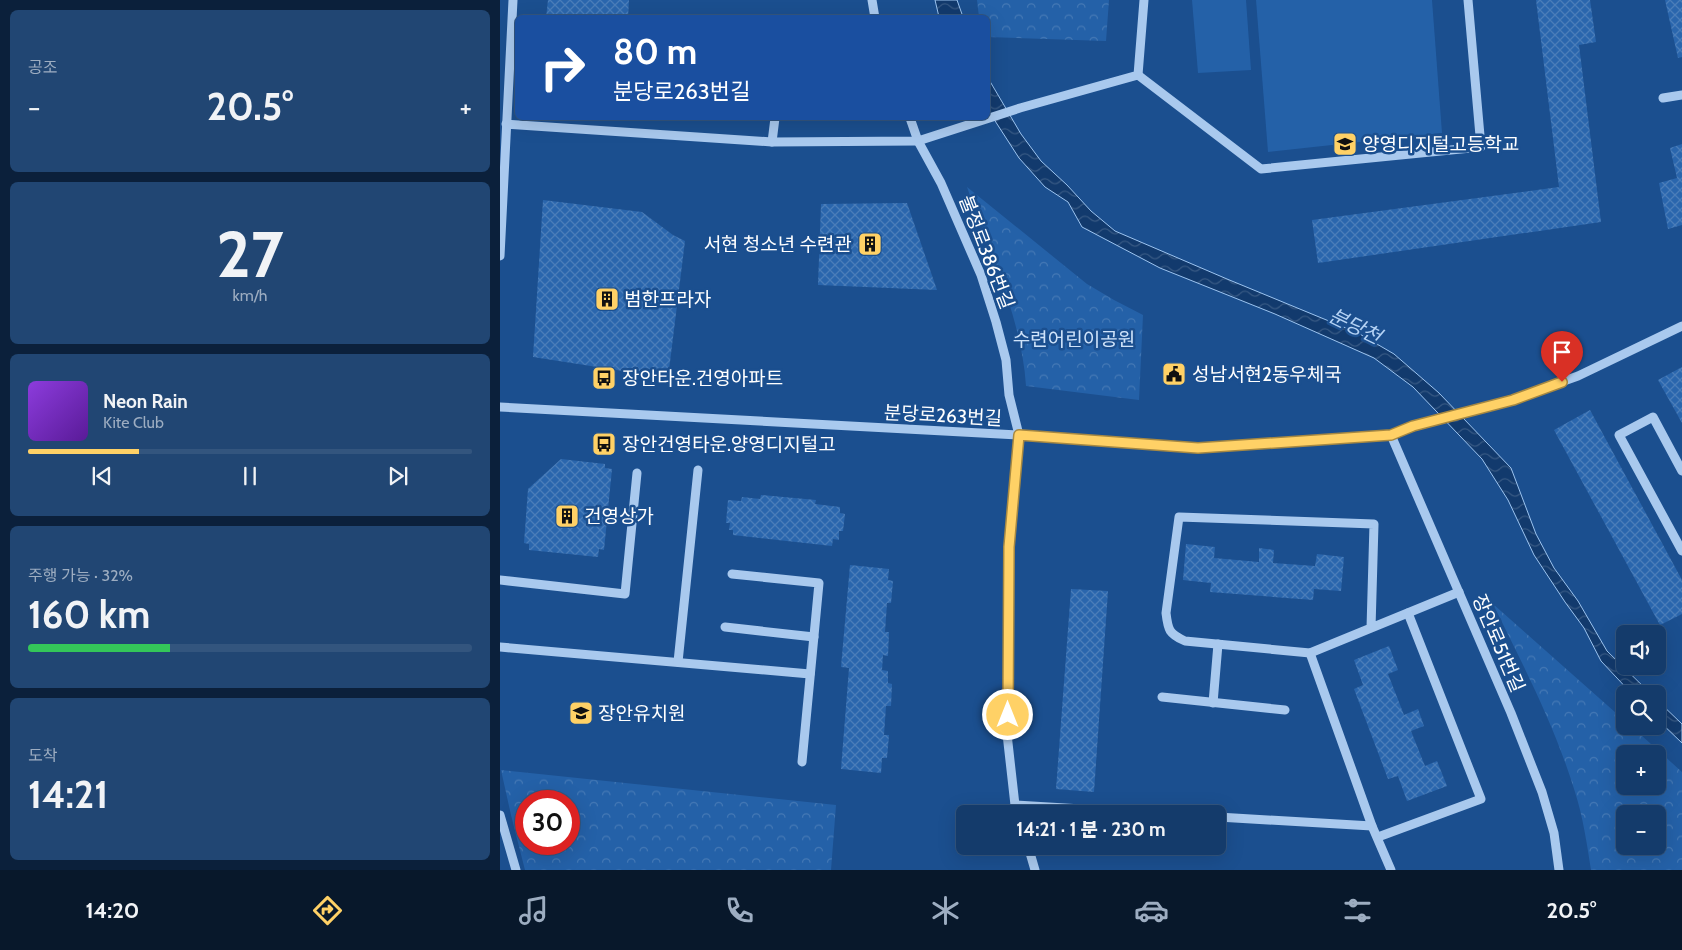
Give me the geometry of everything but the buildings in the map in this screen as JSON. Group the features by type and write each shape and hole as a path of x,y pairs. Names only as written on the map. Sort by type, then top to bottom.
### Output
{"street":[{"path":"500,256 513,0"},
{"path":"872,0 874,15"},
{"path":"1138,76 1144,0"},
{"path":"1138,76 1261,169 1480,147 1468,0"},
{"path":"990,117 1138,76"},
{"path":"1662,98 1682,95"},
{"path":"772,142 775,120"},
{"name":"불정로386번길","path":"911,120 918,141 941,183 984,285 1006,360 1009,395 1019,435 1009,547 1007,734 1016,805"},
{"path":"506,124 772,142 918,141 981,120"},
{"name":"분당로263번길","path":"500,407 1019,435 1198,448 1391,435 1413,426 1513,400 1578,376 1682,326"},
{"path":"1682,471 1653,417 1619,435 1682,551"},
{"name":"장안로51번길","path":"1391,435 1511,713 1542,792 1554,833 1559,870"},
{"path":"678,662 698,470"},
{"path":"500,580 625,594 637,472"},
{"path":"1371,628 1374,524 1179,516 1166,613 1167,626 1174,636 1185,641 1310,653 1459,592"},
{"path":"732,574 819,583 802,762"},
{"path":"1378,837 1481,799 1408,613"},
{"path":"725,627 814,637"},
{"path":"1213,703 1218,644"},
{"path":"500,647 810,674"},
{"path":"1310,653 1372,826 1391,870"},
{"path":"1162,698 1285,710"},
{"path":"500,815 516,870"},
{"path":"1226,817 1372,826"},
{"path":"1031,855 1035,870"}],"green space":[{"path":"977,0 1109,0 1106,41 990,37 990,15 979,15"},
{"path":"1192,0 1246,0 1251,70 1198,73"},
{"path":"1256,0 1432,0 1442,133 1268,152"},
{"name":"수련어린이공원","path":"967,187 1087,284 1143,315 1139,400 1026,386 1023,361 1011,310"},
{"path":"1493,604 1616,713 1616,735 1641,735 1652,745 1616,745 1616,795 1666,795 1666,758 1682,772 1682,870 1591,870 1575,792 1558,743 1538,696"},
{"path":"501,770 836,805 831,870 525,870 521,855 580,855 580,790 515,790 515,831"}],"water":[{"path":"935,0 957,0 962,15 939,15"},
{"path":"990,81 1021,134 1041,161 1091,211 1115,231 1358,333 1394,354 1439,393 1511,468 1536,534 1554,568 1578,601 1607,651 1616,660 1616,675 1632,675 1642,685 1624,685 1601,661 1584,628 1534,555 1508,500 1482,459 1413,387 1374,358 1275,314 1160,268 1082,227 1068,202 1045,187 1019,158 990,113"},
{"path":"1666,709 1682,724 1682,743 1666,728"}],"place":[{"name":"양영디지털고등학교","path":"1345,144"},
{"name":"서현 청소년 수련관","path":"870,244"},
{"name":"범한프라자","path":"607,299"},
{"name":"성남서현2동우체국","path":"1174,374"},
{"name":"장안타운.건영아파트","path":"604,378"},
{"name":"장안건영타운.양영디지털고","path":"604,444"},
{"name":"건영상가","path":"567,516"},
{"name":"장안유치원","path":"581,713"}],"route":[{"path":"1008,715 1009,547 1019,435 1198,448 1391,435 1413,426 1513,400 1562,382"}],"water label":[{"name":"분당천","path":"1355,326"}]}
